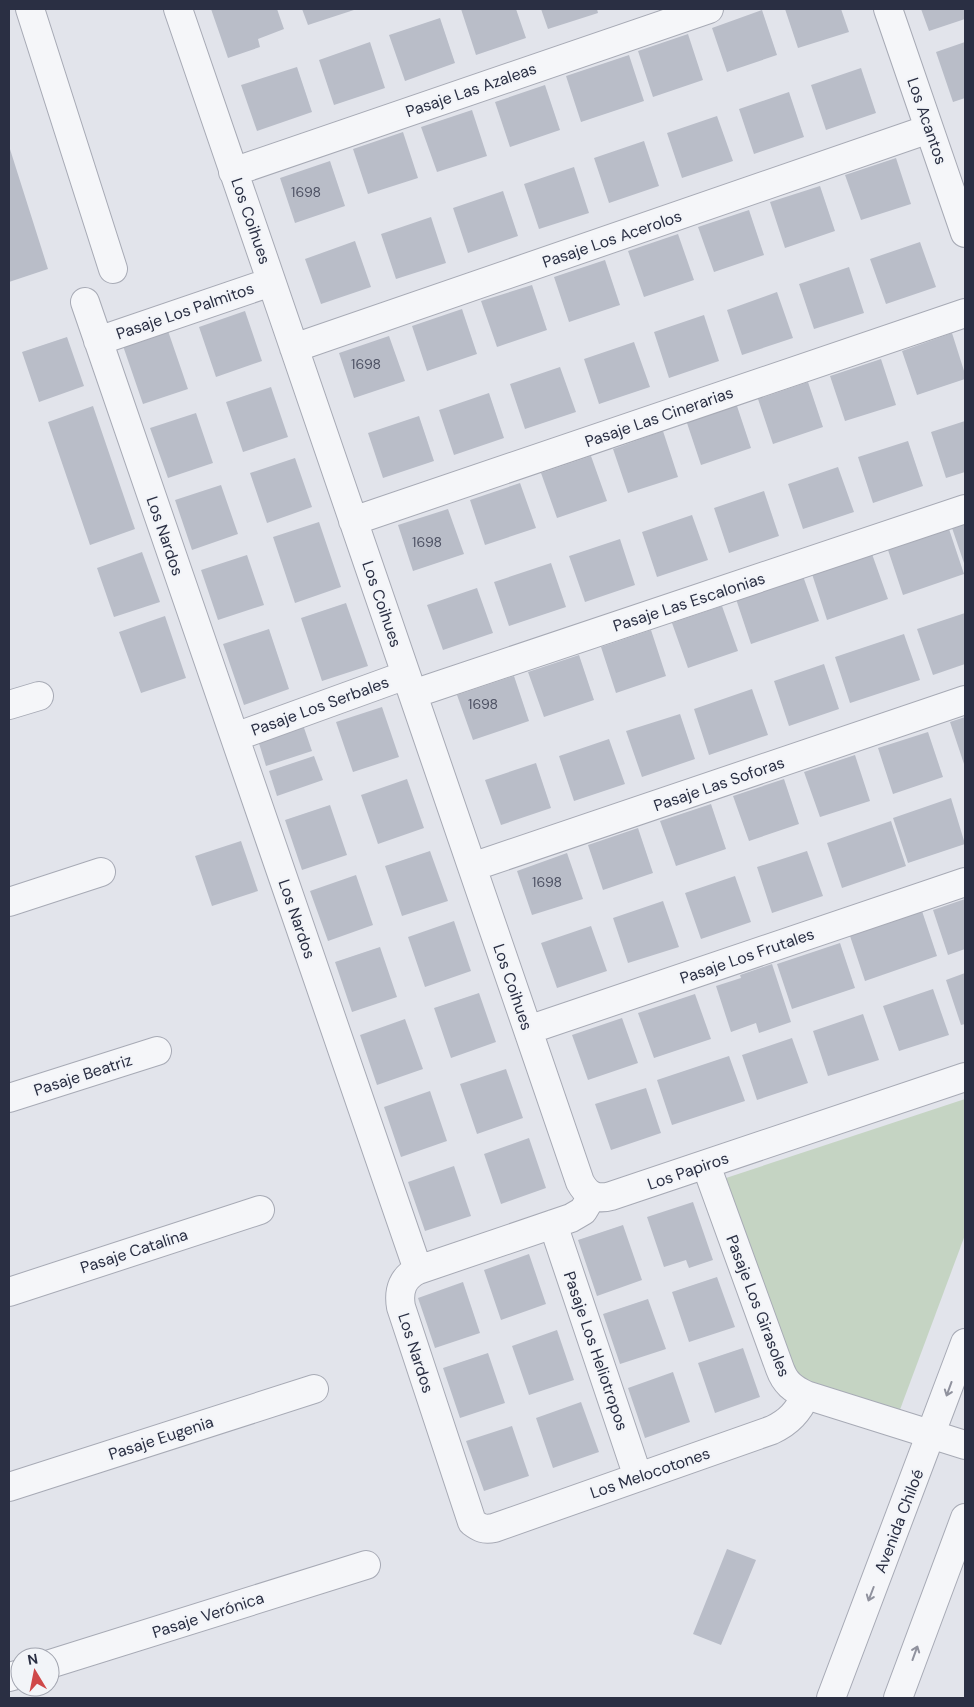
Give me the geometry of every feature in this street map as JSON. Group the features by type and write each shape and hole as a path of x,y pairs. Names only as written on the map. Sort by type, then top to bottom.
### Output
{"street":[{"path":"9,12 20,9"},
{"path":"30,9 113,269"},
{"name":"Los Coihues","path":"178,9 580,1182 584,1190 592,1196"},
{"name":"Pasaje Las Azaleas","path":"234,172 709,9"},
{"name":"Los Acantos","path":"888,9 965,233"},
{"name":"Pasaje Los Acerolos","path":"294,348 929,129"},
{"name":"Pasaje Los Palmitos","path":"98,341 271,282"},
{"name":"Los Nardos","path":"85,302 418,1270 406,1278 402,1285 399,1296 401,1307 469,1514 472,1522 479,1527"},
{"name":"Pasaje Las Cinerarias","path":"353,520 965,313"},
{"name":"Pasaje Las Escalonias","path":"409,684 965,509"},
{"name":"Pasaje Los Serbales","path":"235,737 409,684"},
{"path":"9,705 39,696"},
{"name":"Pasaje Las Soforas","path":"472,867 965,700"},
{"path":"9,902 101,872"},
{"name":"Pasaje Los Frutales","path":"528,1030 965,882"},
{"name":"Pasaje Beatriz","path":"9,1098 157,1051"},
{"name":"Los Papiros","path":"592,1196 602,1198 611,1196 965,1077"},
{"name":"Pasaje Los Girasoles","path":"706,1165 784,1378 789,1385 806,1395 965,1445"},
{"path":"418,1270 571,1218 582,1210 592,1196"},
{"name":"Pasaje Catalina","path":"9,1292 260,1210"},
{"name":"Pasaje Los Heliotropos","path":"553,1224 638,1477"},
{"name":"Avenida Chiloé","path":"831,1698 965,1343"},
{"name":"Pasaje Eugenia","path":"9,1487 314,1389"},
{"name":"Los Melocotones","path":"479,1527 486,1529 494,1528 772,1430 784,1424 794,1415 806,1395"},
{"path":"898,1698 965,1518"},
{"name":"Pasaje Verónica","path":"60,1661 366,1565"}],"green space":[{"path":"965,1099 965,1235 898,1415 797,1376 726,1178"}],"building":[{"path":"211,9 277,9 284,29 258,39 260,47 228,58"},
{"path":"302,9 357,9 308,25"},
{"path":"461,9 516,9 526,38 476,55"},
{"path":"541,9 597,9 598,13 548,29"},
{"path":"785,9 841,9 849,32 798,48"},
{"path":"921,9 965,9 965,19 929,31"},
{"path":"762,10 777,55 727,72 712,28"},
{"path":"440,18 455,63 405,81 389,35"},
{"path":"688,34 703,80 653,97 638,51"},
{"path":"370,42 385,88 334,105 319,60"},
{"path":"965,42 965,98 953,102 936,52"},
{"path":"629,55 644,101 581,122 566,76"},
{"path":"297,67 312,112 257,131 241,85"},
{"path":"861,68 876,113 826,130 811,85"},
{"path":"545,85 560,130 510,147 495,102"},
{"path":"789,92 804,137 754,154 739,109"},
{"path":"472,110 487,156 437,172 421,127"},
{"path":"717,116 733,161 682,178 667,133"},
{"path":"403,132 418,178 368,194 353,149"},
{"path":"644,141 659,186 609,203 594,158"},
{"path":"9,146 48,269 9,282"},
{"path":"896,158 911,204 861,220 845,175"},
{"path":"330,161 345,206 295,223 280,178"},
{"path":"574,167 589,213 539,229 524,184"},
{"path":"820,186 835,231 785,248 770,202"},
{"path":"503,191 518,236 468,253 453,208"},
{"path":"749,210 764,255 714,272 698,227"},
{"path":"431,217 446,263 396,279 381,234"},
{"path":"678,234 694,280 644,297 628,251"},
{"path":"355,241 371,287 321,304 305,259"},
{"path":"920,242 936,287 886,304 870,259"},
{"path":"605,260 620,305 569,322 554,277"},
{"path":"849,267 864,313 814,329 799,284"},
{"path":"532,285 547,330 497,347 481,301"},
{"path":"777,292 793,338 742,355 727,310"},
{"path":"462,309 477,354 427,371 412,326"},
{"path":"245,311 262,361 216,377 199,327"},
{"path":"704,315 719,361 669,378 654,332"},
{"path":"167,328 188,389 143,404 122,343"},
{"path":"952,333 965,379 917,395 902,351"},
{"path":"389,336 405,381 354,398 339,353"},
{"path":"67,337 84,386 39,402 22,352"},
{"path":"634,342 650,387 599,404 584,359"},
{"path":"881,359 896,405 845,421 830,376"},
{"path":"560,367 576,412 525,429 510,384"},
{"path":"808,382 823,427 773,444 758,399"},
{"path":"271,387 288,437 243,452 226,402"},
{"path":"489,393 504,438 454,455 439,410"},
{"path":"736,403 751,448 701,465 686,420"},
{"path":"93,406 135,529 90,545 48,422"},
{"path":"196,413 213,463 168,478 150,428"},
{"path":"419,416 434,461 383,478 368,433"},
{"path":"965,421 965,472 946,478 931,432"},
{"path":"663,431 678,477 628,493 613,449"},
{"path":"908,441 923,486 873,503 858,457"},
{"path":"591,456 607,501 557,518 541,473"},
{"path":"295,458 312,507 267,523 250,473"},
{"path":"838,467 854,512 803,529 788,484"},
{"path":"520,483 536,528 485,545 470,500"},
{"path":"221,485 238,534 192,550 175,500"},
{"path":"764,491 779,536 729,553 714,508"},
{"path":"448,509 464,554 413,571 398,525"},
{"path":"692,515 708,560 657,577 642,532"},
{"path":"319,522 341,587 295,603 273,537"},
{"path":"965,524 965,566 952,528"},
{"path":"949,529 964,574 903,595 888,550"},
{"path":"620,539 635,585 585,602 569,556"},
{"path":"142,552 160,602 114,617 97,568"},
{"path":"872,554 888,599 827,620 812,574"},
{"path":"247,555 264,605 218,620 201,570"},
{"path":"551,563 566,607 509,626 494,582"},
{"path":"803,576 819,621 751,644 736,599"},
{"path":"477,588 493,633 443,650 427,605"},
{"path":"346,603 368,666 322,681 301,618"},
{"path":"722,606 738,651 688,668 672,623"},
{"path":"965,613 965,664 933,675 917,629"},
{"path":"165,616 186,678 141,693 119,632"},
{"path":"269,629 289,689 244,705 223,644"},
{"path":"651,630 666,676 616,693 601,647"},
{"path":"904,634 920,680 850,703 835,657"},
{"path":"579,655 594,700 544,717 528,672"},
{"path":"824,664 839,709 789,726 774,681"},
{"path":"514,676 529,721 473,740 457,695"},
{"path":"752,689 768,735 709,755 694,709"},
{"path":"382,707 399,757 353,772 336,722"},
{"path":"680,714 695,759 642,777 626,731"},
{"path":"965,717 965,767 950,722"},
{"path":"302,722 312,751 266,766 257,737"},
{"path":"928,732 943,777 893,794 878,748"},
{"path":"609,739 625,784 574,801 559,756"},
{"path":"855,755 870,801 820,817 804,772"},
{"path":"314,756 323,780 277,796 269,771"},
{"path":"536,763 551,808 501,825 485,780"},
{"path":"407,779 424,828 378,844 361,795"},
{"path":"784,779 799,824 749,841 733,796"},
{"path":"951,798 965,844 908,863 893,818"},
{"path":"711,804 726,849 676,866 660,821"},
{"path":"330,805 347,855 302,870 285,820"},
{"path":"891,821 906,866 842,888 827,843"},
{"path":"638,828 653,873 603,890 588,845"},
{"path":"241,841 258,891 212,906 195,856"},
{"path":"430,851 448,901 402,916 385,866"},
{"path":"807,851 823,896 772,913 757,867"},
{"path":"567,853 583,899 532,915 517,871"},
{"path":"356,875 373,925 328,941 310,891"},
{"path":"735,876 751,922 701,939 685,893"},
{"path":"965,899 965,949 948,955 933,910"},
{"path":"663,901 679,947 628,963 613,918"},
{"path":"922,911 937,956 865,981 850,936"},
{"path":"454,921 471,971 425,987 408,937"},
{"path":"591,926 607,971 557,988 541,943"},
{"path":"840,943 855,988 792,1009 777,964"},
{"path":"380,947 397,997 352,1012 335,962"},
{"path":"772,964 791,1022 759,1033 756,1023 731,1032 716,986 741,978 740,975"},
{"path":"965,973 965,1024 961,1025 946,980"},
{"path":"933,989 949,1035 899,1051 883,1006"},
{"path":"479,993 496,1042 451,1058 434,1008"},
{"path":"695,994 711,1039 654,1058 638,1013"},
{"path":"863,1014 879,1060 828,1076 813,1031"},
{"path":"622,1018 638,1063 588,1080 572,1035"},
{"path":"405,1019 423,1069 377,1085 360,1035"},
{"path":"792,1038 808,1083 757,1100 742,1055"},
{"path":"729,1056 745,1101 672,1125 657,1080"},
{"path":"506,1069 523,1118 477,1134 460,1084"},
{"path":"646,1088 661,1133 611,1150 595,1104"},
{"path":"430,1091 447,1141 401,1157 384,1107"},
{"path":"529,1138 546,1188 501,1204 484,1154"},
{"path":"454,1166 471,1216 425,1231 408,1182"},
{"path":"693,1202 713,1260 689,1268 686,1260 664,1267 647,1217"},
{"path":"623,1225 642,1280 597,1296 578,1240"},
{"path":"529,1254 546,1304 501,1320 484,1270"},
{"path":"717,1277 735,1327 689,1342 672,1292"},
{"path":"463,1282 480,1333 435,1348 418,1298"},
{"path":"648,1299 666,1349 620,1364 603,1314"},
{"path":"557,1330 574,1380 529,1395 512,1346"},
{"path":"743,1348 760,1397 715,1413 698,1363"},
{"path":"488,1353 505,1403 460,1418 443,1368"},
{"path":"673,1372 690,1422 645,1438 628,1388"},
{"path":"581,1402 599,1452 553,1468 536,1418"},
{"path":"512,1426 529,1476 484,1491 466,1441"},
{"path":"727,1549 756,1560 721,1645 693,1634"}]}
